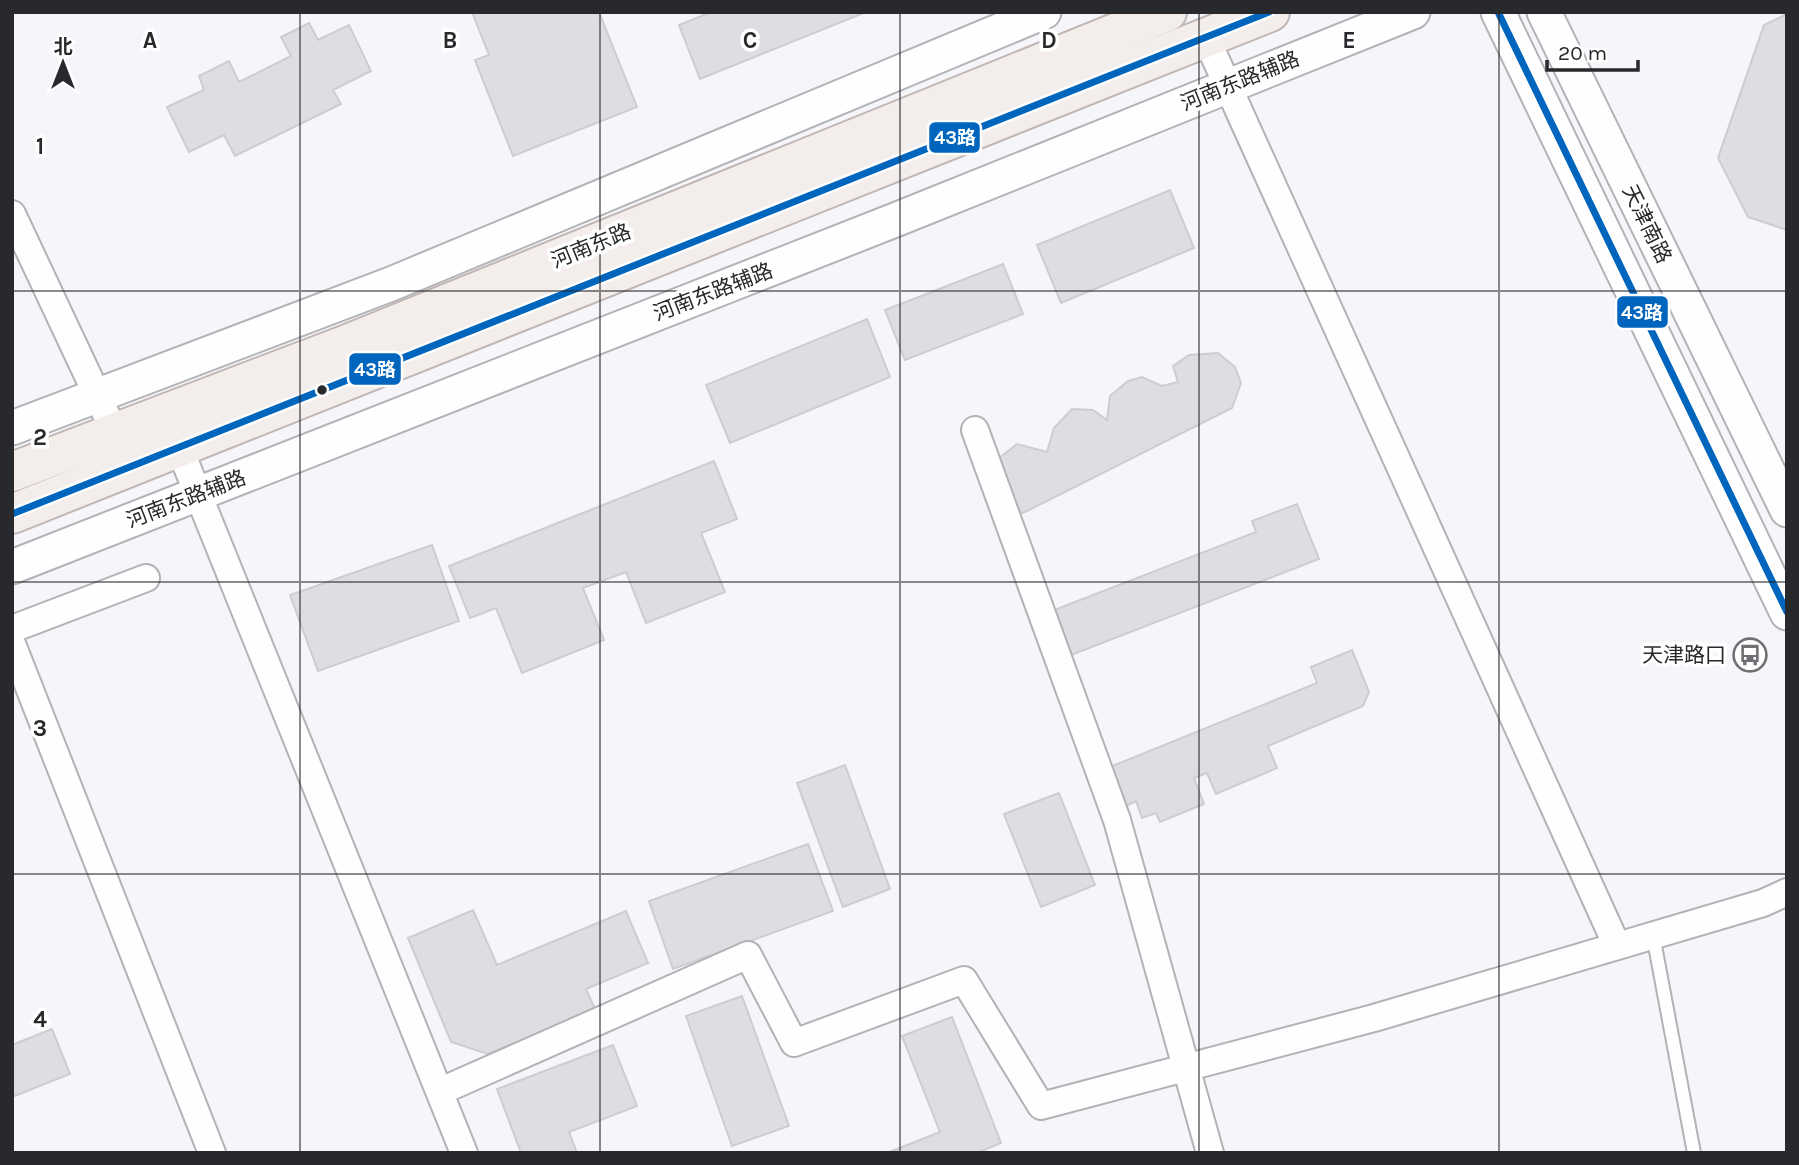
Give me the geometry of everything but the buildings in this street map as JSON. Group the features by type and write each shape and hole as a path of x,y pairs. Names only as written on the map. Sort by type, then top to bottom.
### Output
{"main road":[{"name":"河南东路","path":"12,472 345,345 1167,12"},
{"name":"河南东路","path":"12,513 1270,12"}],"street":[{"path":"12,428 391,284 1044,12"},
{"name":"河南东路辅路","path":"12,567 1413,12"},
{"path":"1498,12 1787,613"},
{"name":"天津南路","path":"1544,12 1787,510"},
{"path":"1206,38 1617,946"},
{"path":"12,214 114,431 179,447 464,1153"},
{"path":"975,430 1117,820 1210,1153"},
{"path":"12,629 146,578"},
{"path":"12,644 212,1153"},
{"path":"441,1091 748,955 794,1044 964,980 1041,1105 1374,1018 1763,903 1787,892"}],"lane":[{"path":"1653,935 1694,1153"}],"transit line":[{"name":"43路","path":"12,514 1269,12"},
{"name":"43路","path":"1498,12 1787,612"}],"place":[{"name":"天津路口","path":"1750,655"}]}
